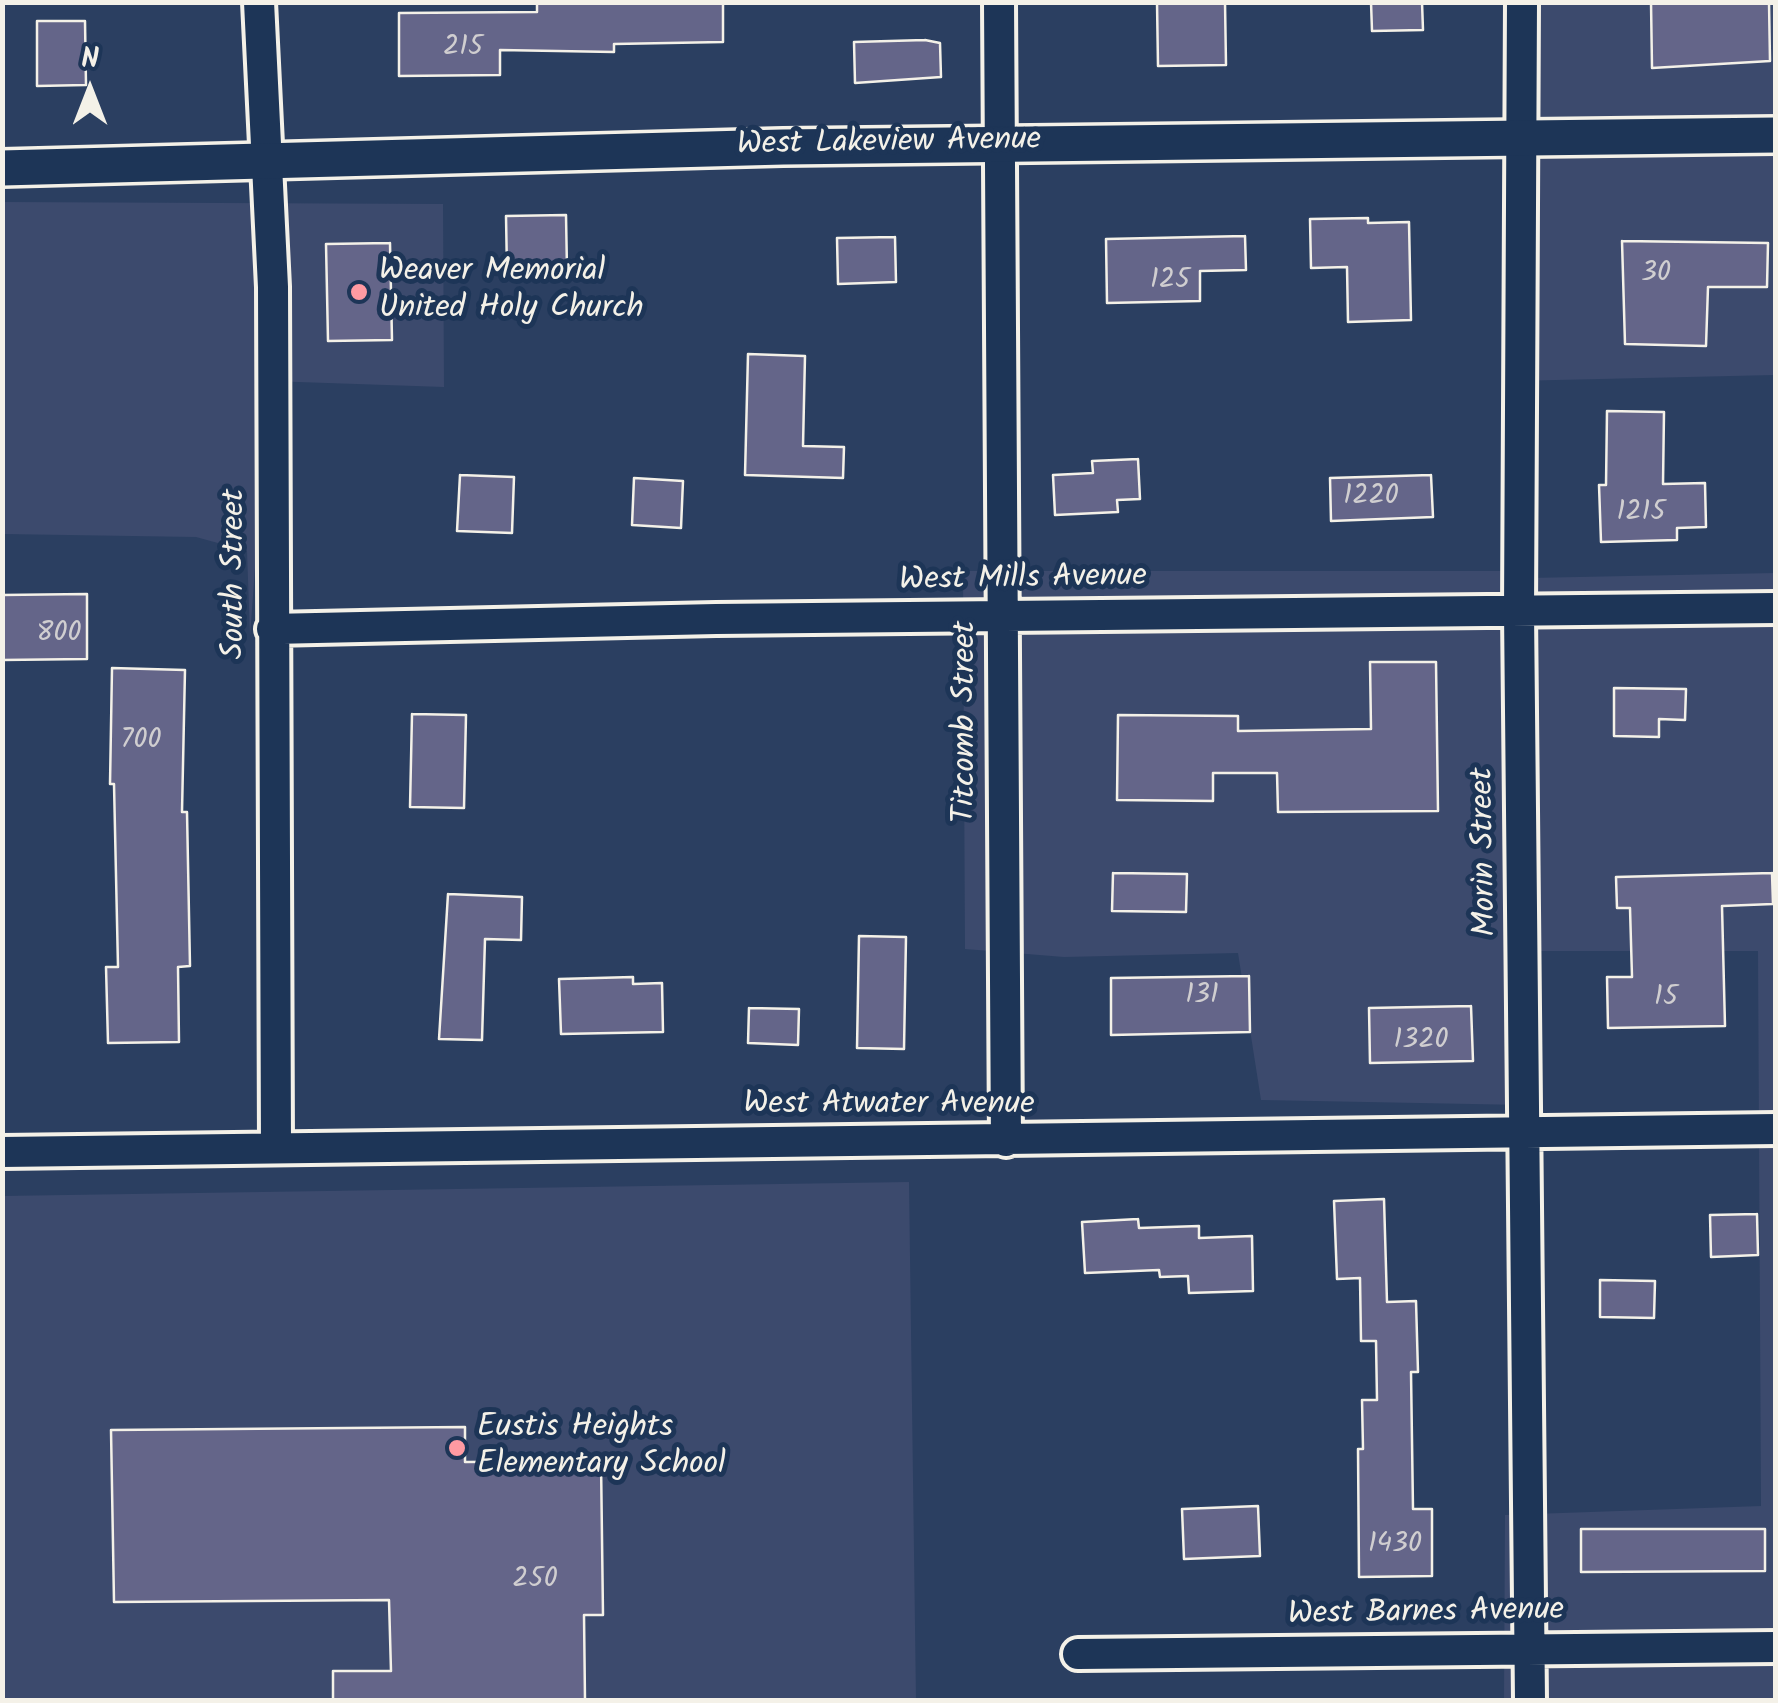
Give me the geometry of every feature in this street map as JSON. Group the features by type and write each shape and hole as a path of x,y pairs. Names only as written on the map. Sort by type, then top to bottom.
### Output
{"street":[{"name":"South Street","path":"259,2 270,158 276,1147"},
{"name":"Titcomb Street","path":"999,2 1006,1141"},
{"name":"Morin Street","path":"1522,2 1520,612 1530,1700"},
{"name":"West Lakeview Avenue","path":"2,168 270,158 1000,144 1776,135"},
{"name":"West Mills Avenue","path":"272,629 1776,608"},
{"name":"West Atwater Avenue","path":"2,1152 1776,1129"},
{"name":"West Barnes Avenue","path":"1078,1654 1776,1647"}],"shaded area":[{"path":"1506,3 1775,3 1775,115 1508,117"},
{"path":"1775,155 1775,375 1513,381 1509,157"},
{"path":"3,202 443,204 444,387 269,381 250,636 247,551 196,537 3,534"},
{"path":"963,571 1528,571 1529,578 1775,573 1775,1700 1504,1700 1505,1515 1761,1506 1758,951 1531,951 1524,1105 1261,1100 1238,953 1064,957 965,949"},
{"name":"Eustis Heights Elementary School","path":"909,1182 916,1700 3,1700 2,1196"}],"building":[{"path":"537,2 723,2 723,42 614,44 614,52 500,50 500,75 399,76 399,13 537,12"},
{"path":"1157,2 1225,2 1226,65 1158,66"},
{"path":"1371,2 1422,2 1423,30 1372,31"},
{"path":"1651,2 1769,2 1770,61 1652,68"},
{"path":"37,21 85,21 86,85 37,86"},
{"path":"854,42 940,43 941,77 855,83"},
{"path":"566,215 567,270 507,272 506,216"},
{"path":"1368,218 1368,223 1409,222 1411,320 1348,322 1347,267 1311,268 1310,219"},
{"path":"1245,236 1246,270 1200,271 1200,301 1107,303 1106,239"},
{"path":"895,237 896,282 838,284 837,238"},
{"path":"1622,241 1768,243 1767,287 1708,287 1706,346 1625,344"},
{"name":"Weaver Memorial United Holy Church","path":"390,243 392,340 328,341 326,244"},
{"path":"748,354 805,356 803,446 844,447 843,478 745,475"},
{"path":"1607,411 1664,412 1663,484 1705,483 1706,527 1677,528 1677,540 1601,542 1599,485 1606,485"},
{"path":"1138,459 1140,499 1117,500 1118,512 1055,515 1053,475 1093,473 1092,461"},
{"path":"460,475 514,477 512,533 457,531"},
{"path":"1431,475 1433,517 1331,521 1330,478"},
{"path":"634,478 683,481 681,528 632,525"},
{"path":"87,594 87,659 2,660 2,595"},
{"path":"1370,662 1436,662 1438,811 1278,812 1277,773 1213,773 1213,801 1117,800 1118,715 1238,716 1238,731 1371,729"},
{"path":"112,668 185,670 182,812 187,812 190,966 178,967 179,1042 108,1043 106,967 118,967 114,784 110,784"},
{"path":"1614,688 1686,689 1685,720 1659,719 1659,737 1614,736"},
{"path":"412,714 466,715 464,808 410,807"},
{"path":"1113,873 1187,874 1186,912 1112,911"},
{"path":"1772,873 1773,904 1722,906 1725,1026 1608,1028 1607,977 1632,977 1630,908 1617,908 1616,877"},
{"path":"448,894 522,897 521,940 485,939 482,1040 439,1039"},
{"path":"859,936 906,937 904,1049 857,1048"},
{"path":"1249,976 1250,1032 1111,1035 1111,978"},
{"path":"633,977 633,984 662,983 663,1032 561,1034 559,979"},
{"path":"1471,1006 1473,1061 1370,1063 1369,1008"},
{"path":"749,1008 799,1009 798,1045 748,1043"},
{"path":"1384,1199 1387,1302 1416,1301 1418,1372 1411,1372 1413,1509 1432,1509 1432,1576 1359,1577 1358,1449 1363,1449 1362,1400 1377,1400 1376,1341 1361,1341 1360,1278 1337,1279 1334,1201"},
{"path":"1757,1214 1758,1255 1711,1257 1710,1215"},
{"path":"1138,1219 1139,1228 1199,1226 1199,1238 1252,1236 1253,1291 1189,1293 1188,1276 1160,1277 1159,1270 1085,1273 1082,1222"},
{"path":"1600,1280 1655,1281 1654,1318 1600,1317"},
{"path":"465,1427 465,1462 601,1461 603,1615 584,1615 585,1700 333,1700 333,1671 391,1671 389,1600 114,1602 111,1430"},
{"path":"1258,1506 1260,1556 1184,1559 1182,1509"},
{"path":"1581,1529 1765,1529 1765,1571 1581,1572"}],"place":[{"name":"Weaver Memorial United Holy Church","path":"359,292"},
{"name":"Eustis Heights Elementary School","path":"457,1448"}]}
